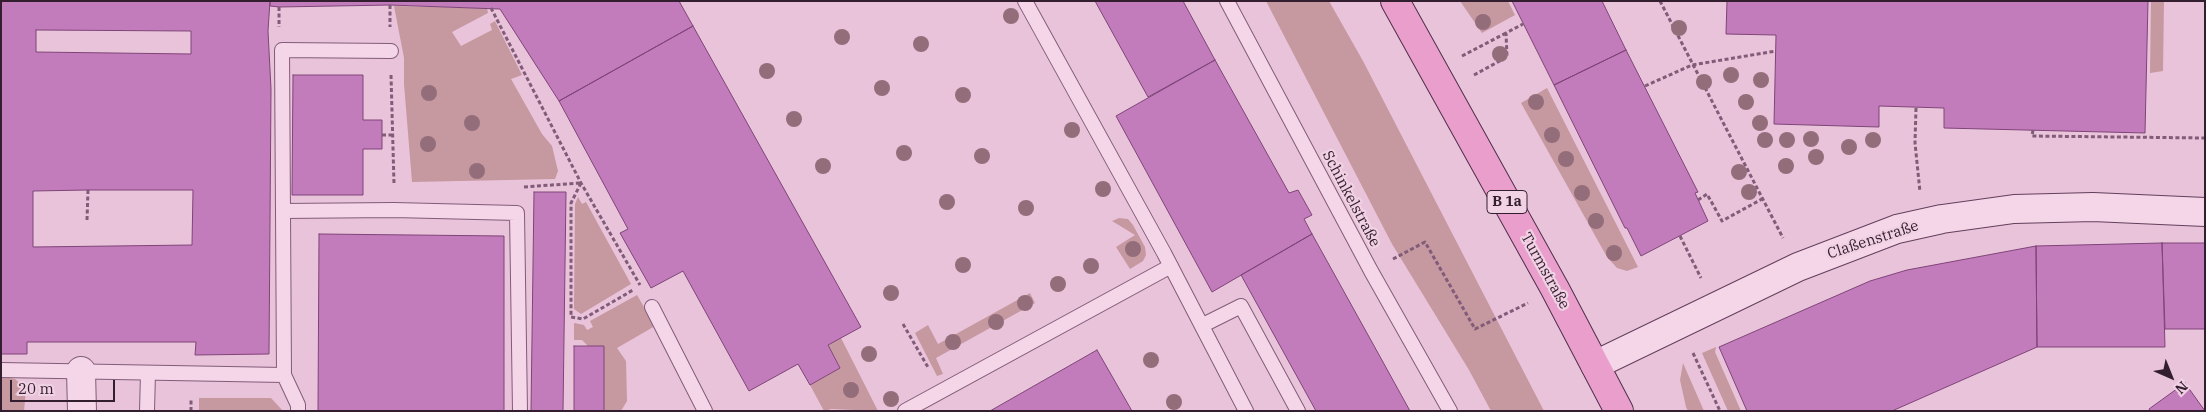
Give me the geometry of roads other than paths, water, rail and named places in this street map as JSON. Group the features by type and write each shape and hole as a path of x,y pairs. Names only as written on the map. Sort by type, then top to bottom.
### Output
{"main road":[{"name":"Turmstraße","path":"1394,1 1596,365 1619,411"}],"street":[{"name":"Claßenstraße","path":"1596,365 1798,267 1897,229 1942,219 2014,209 2093,207 2205,212"},
{"path":"81,372 82,411"}],"lane":[{"path":"1025,1 1171,266 1246,411"},
{"name":"Schinkelstraße","path":"1227,1 1371,272 1450,411"},
{"path":"298,411 298,406 284,375 282,50 391,51"},
{"path":"283,211 394,210 517,213 520,411"},
{"path":"906,411 1171,266"},
{"path":"1202,325 1241,306 1298,411"},
{"path":"652,308 705,411"},
{"path":"1,370 284,375"},
{"path":"148,373 148,411"}]}
